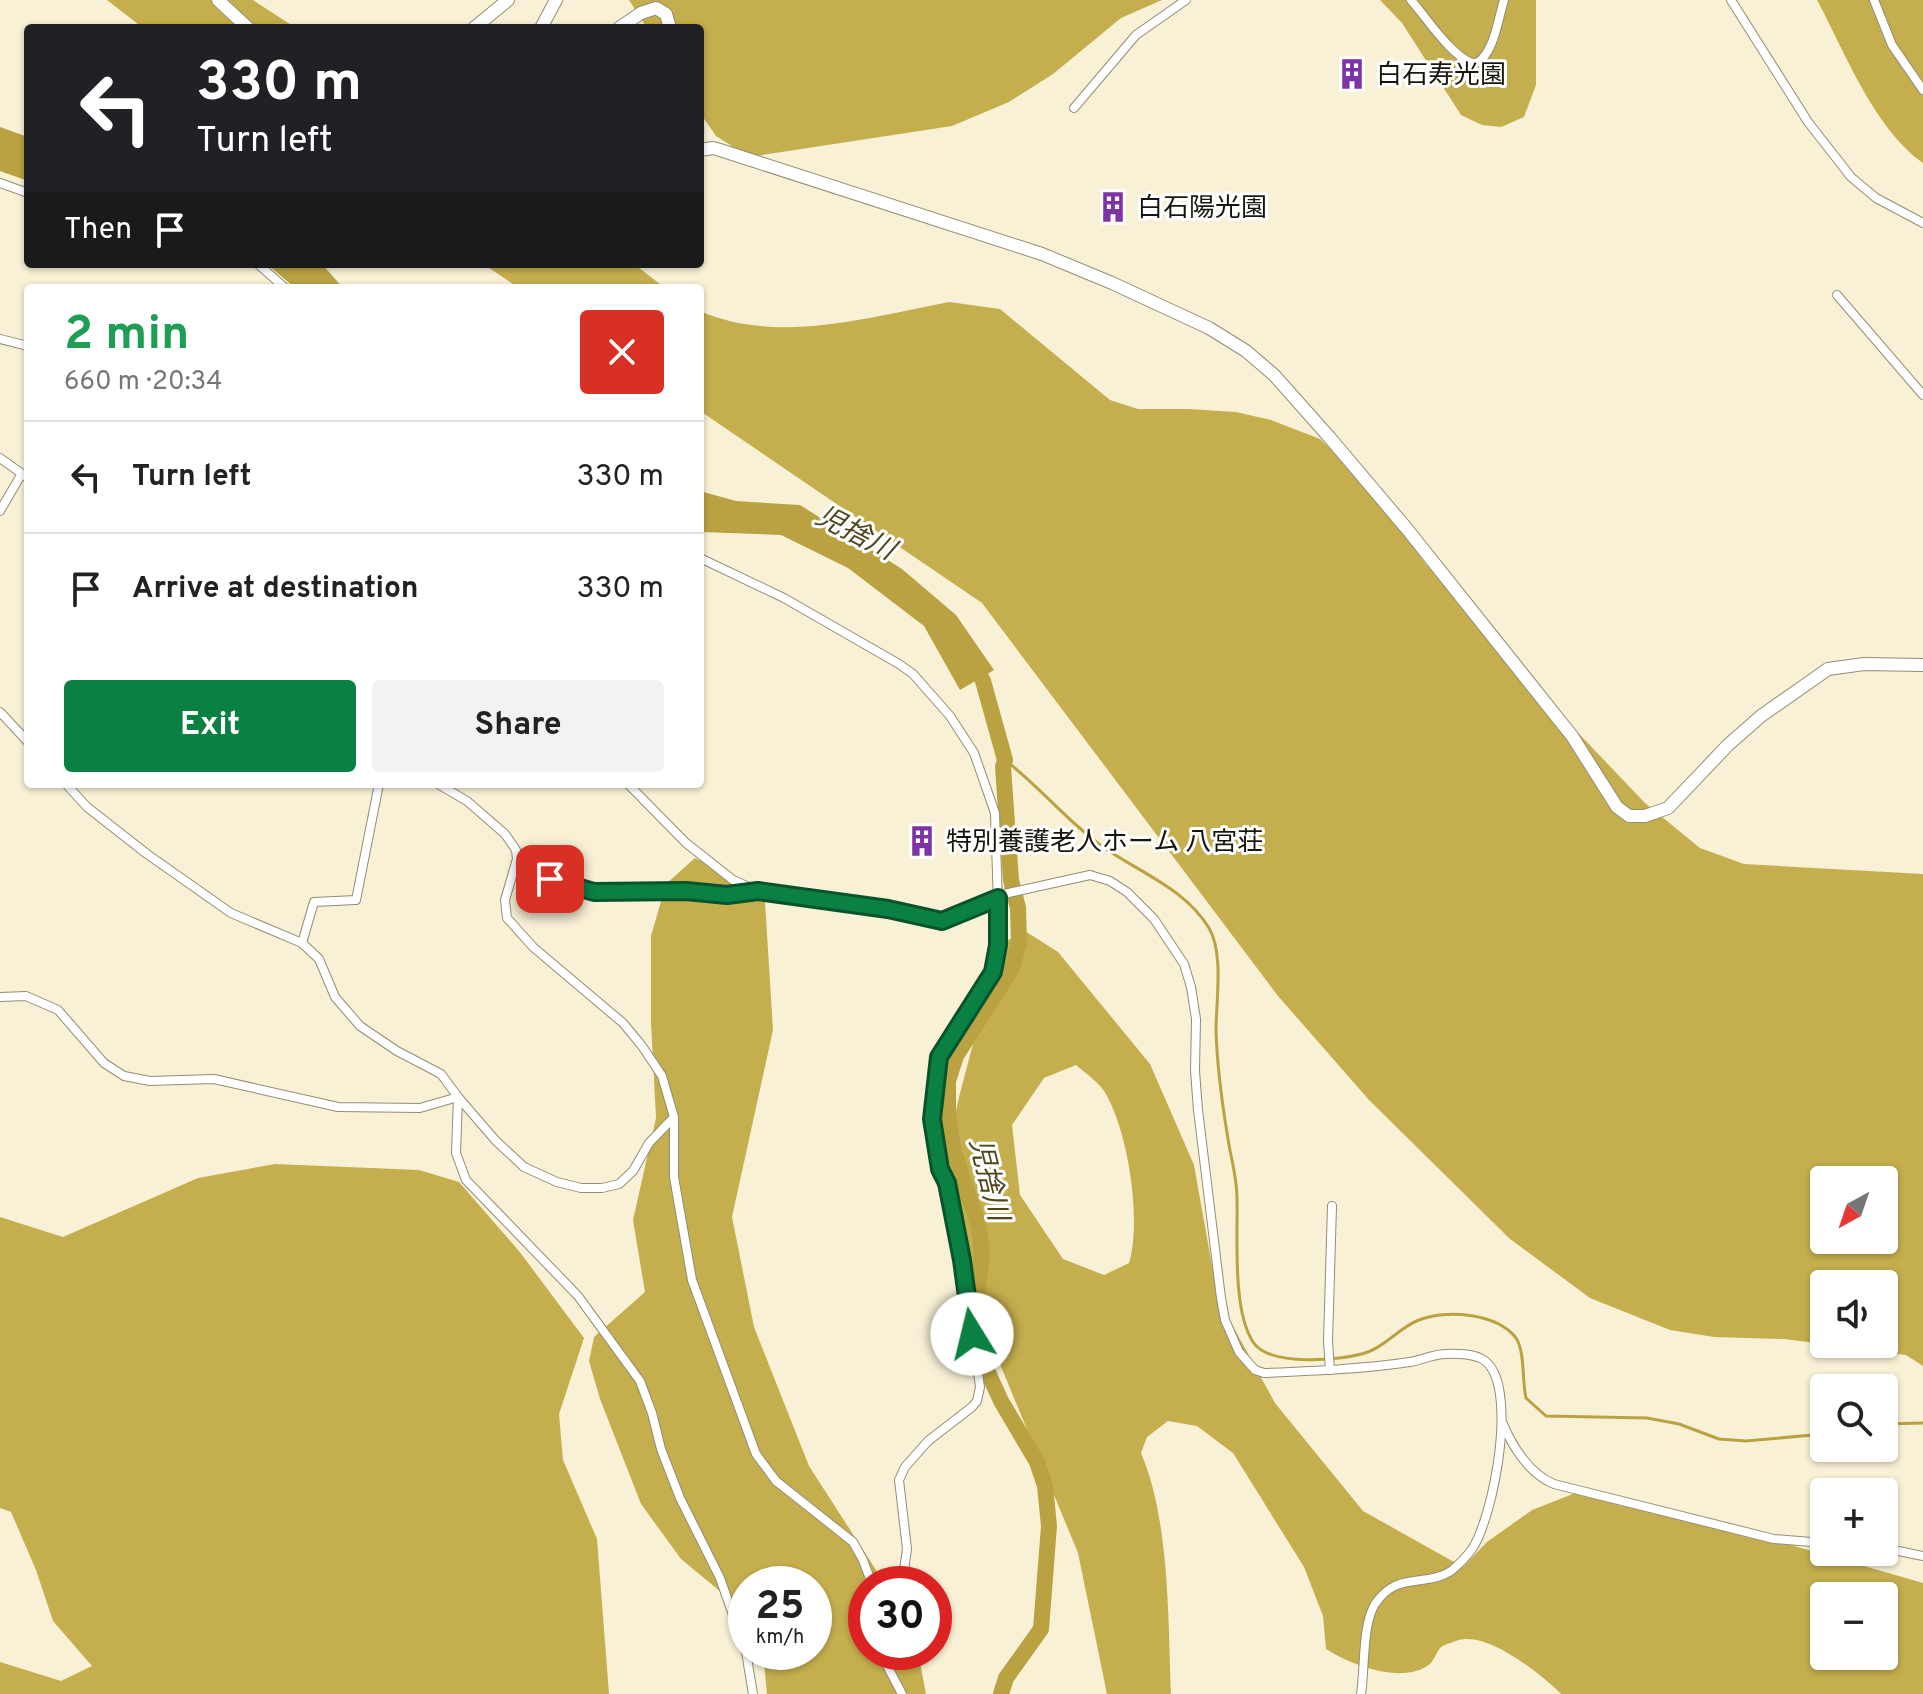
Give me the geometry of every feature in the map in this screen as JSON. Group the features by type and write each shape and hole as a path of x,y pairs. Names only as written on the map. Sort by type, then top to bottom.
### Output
{"street":[{"path":"218,0 244,24"},
{"path":"479,24 508,0"},
{"path":"543,24 556,0"},
{"path":"1074,108 1136,35 1186,0"},
{"path":"1411,0 1452,49 1469,63 1475,64 1484,58 1504,0"},
{"path":"1731,0 1808,122 1851,177 1876,198 1923,223"},
{"path":"1874,0 1892,45 1923,90"},
{"path":"625,24 641,13 656,8 666,14 669,24"},
{"path":"704,149 720,150 1042,254 1209,328 1246,351 1274,375 1407,529 1572,736 1617,807 1629,816 1645,816 1668,808 1761,716 1828,669 1864,664 1923,665"},
{"path":"0,183 24,192"},
{"path":"262,268 280,284"},
{"path":"1837,295 1923,395"},
{"path":"0,339 24,345"},
{"path":"0,458 24,475"},
{"path":"0,511 24,477"},
{"path":"704,560 784,598 899,664 925,687 969,743 995,813 1001,896 993,972 939,1057 932,1119 940,1169 947,1183 962,1260 980,1387 977,1401 972,1407 928,1441 902,1473 899,1486 907,1549 905,1566"},
{"path":"0,712 24,738"},
{"path":"70,788 87,807 147,854 231,913 302,943 319,959 335,997 360,1026 397,1051 441,1074 515,1161 543,1177 581,1188 608,1187 624,1181 649,1143 674,1117"},
{"path":"302,943 314,902 356,900 378,788"},
{"path":"445,788 467,801 505,834 516,850 516,863 505,900 507,918 533,947 628,1029 662,1076 674,1117 674,1177 692,1280 756,1454 776,1481 853,1542 865,1566"},
{"path":"632,788 686,843 733,880 758,891"},
{"path":"516,863 550,879 587,891 686,891 727,895 758,891 888,909 942,921 1001,896 1090,875 1110,881 1127,892 1154,919 1184,964 1196,1019 1198,1110 1216,1268 1225,1320 1239,1352 1255,1370 1264,1373 1413,1362 1443,1354 1481,1358 1495,1370 1503,1424 1485,1516 1473,1548 1450,1572 1406,1581 1389,1589 1380,1598 1370,1616 1361,1694"},
{"path":"0,997 26,996 58,1010 104,1063 124,1076 150,1081 214,1079 338,1107 420,1108 458,1097"},
{"path":"458,1097 456,1153 466,1180 578,1296 640,1381 666,1462 728,1601"},
{"path":"1330,1370 1332,1206"},
{"path":"1503,1424 1530,1467 1554,1484 1774,1539 1810,1542"},
{"path":"1898,1551 1923,1556"},
{"path":"749,1670 753,1694"},
{"path":"889,1670 902,1694"}],"shaded area":[{"path":"107,0 253,0 290,24 138,24"},
{"path":"629,0 1162,0 1121,18 1053,74 1009,102 952,126 749,157 716,136 704,119 704,24 644,24"},
{"path":"1380,0 1536,0 1536,85 1524,117 1501,127 1482,125 1461,115 1402,23"},
{"path":"1817,0 1923,0 1923,163 1906,148 1875,110"},
{"path":"0,127 24,136 24,180 0,171"},
{"path":"272,268 326,268 340,284 290,284"},
{"path":"489,268 639,268 660,284 513,284"},
{"path":"949,302 1000,309 1110,400 1138,409 1236,412 1271,420 1320,439 1384,500 1424,562 1542,695 1645,803 1700,848 1744,864 1923,874 1923,1366 1906,1355 1898,1354 1898,1270 1810,1270 1810,1342 1714,1337 1670,1330 1590,1298 1510,1239 1369,1100 1278,996 982,603 704,414 704,312 760,326 824,325"},
{"path":"704,492 736,501 800,505 902,569 956,615 994,670 960,690 924,626 848,568 781,535 704,532"},
{"path":"695,858 735,878 765,902 773,1030 732,1217 754,1327 809,1466 873,1566 848,1566 848,1670 921,1670 926,1694 767,1694 765,1670 832,1670 832,1566 728,1566 728,1598 681,1559 641,1504 600,1399 589,1361 594,1337 645,1292 633,1220 656,1118 651,936 666,884"},
{"path":"1025,931 1058,952 1150,1064 1194,1165 1218,1299 1275,1403 1363,1511 1463,1567 1487,1542 1532,1510 1583,1490 1810,1550 1810,1566 1864,1566 1923,1583 1923,1694 1561,1694 1503,1650 1465,1639 1441,1647 1431,1663 1420,1670 1393,1673 1363,1667 1326,1649 1323,1616 1304,1567 1233,1453 1197,1426 1168,1421 1147,1437 1141,1453 1158,1509 1166,1571 1171,1694 1107,1694 1078,1553 988,1335 954,1265 940,1188 959,1097 999,945","holes":["1076,1065 1104,1091 1120,1128 1133,1200 1133,1245 1129,1263 1104,1275 1063,1259 1020,1195 1012,1125 1044,1078"]},
{"path":"275,1164 419,1170 459,1182 519,1251 584,1338 559,1414 563,1460 597,1539 609,1694 0,1694 0,1662 61,1681 92,1666 53,1621 36,1570 11,1512 0,1508 0,1217 63,1237 198,1178"}],"waterway":[{"name":"児捨川","path":"973,659 983,681 1005,760 1011,880 1018,908 1019,943 1012,968 956,1056 948,1081 948,1113 953,1149 979,1227 982,1255 977,1293 979,1338 986,1368 1001,1401 1037,1462 1045,1486 1049,1526 1041,1629 1006,1678 1001,1694"},
{"path":"1005,760 1099,844 1187,902 1199,914 1214,939 1218,964 1216,1030 1219,1071 1237,1190 1239,1292 1246,1328 1261,1350 1290,1359 1341,1358 1375,1349 1419,1320 1456,1314 1484,1318 1516,1338 1521,1350 1526,1398 1546,1416 1647,1418 1679,1424 1719,1439 1746,1441 1810,1435"},
{"path":"1898,1424 1923,1423"}],"place":[{"name":"白石寿光園","path":"1352,74"},
{"name":"白石陽光園","path":"1113,207"},
{"name":"特別養護老人ホーム 八宮荘","path":"922,841"}],"route":[{"path":"550,879 594,892 686,891 727,895 758,891 888,909 942,921 998,898 999,935 993,972 939,1057 932,1119 940,1169 947,1183 962,1260 972,1334"}]}
